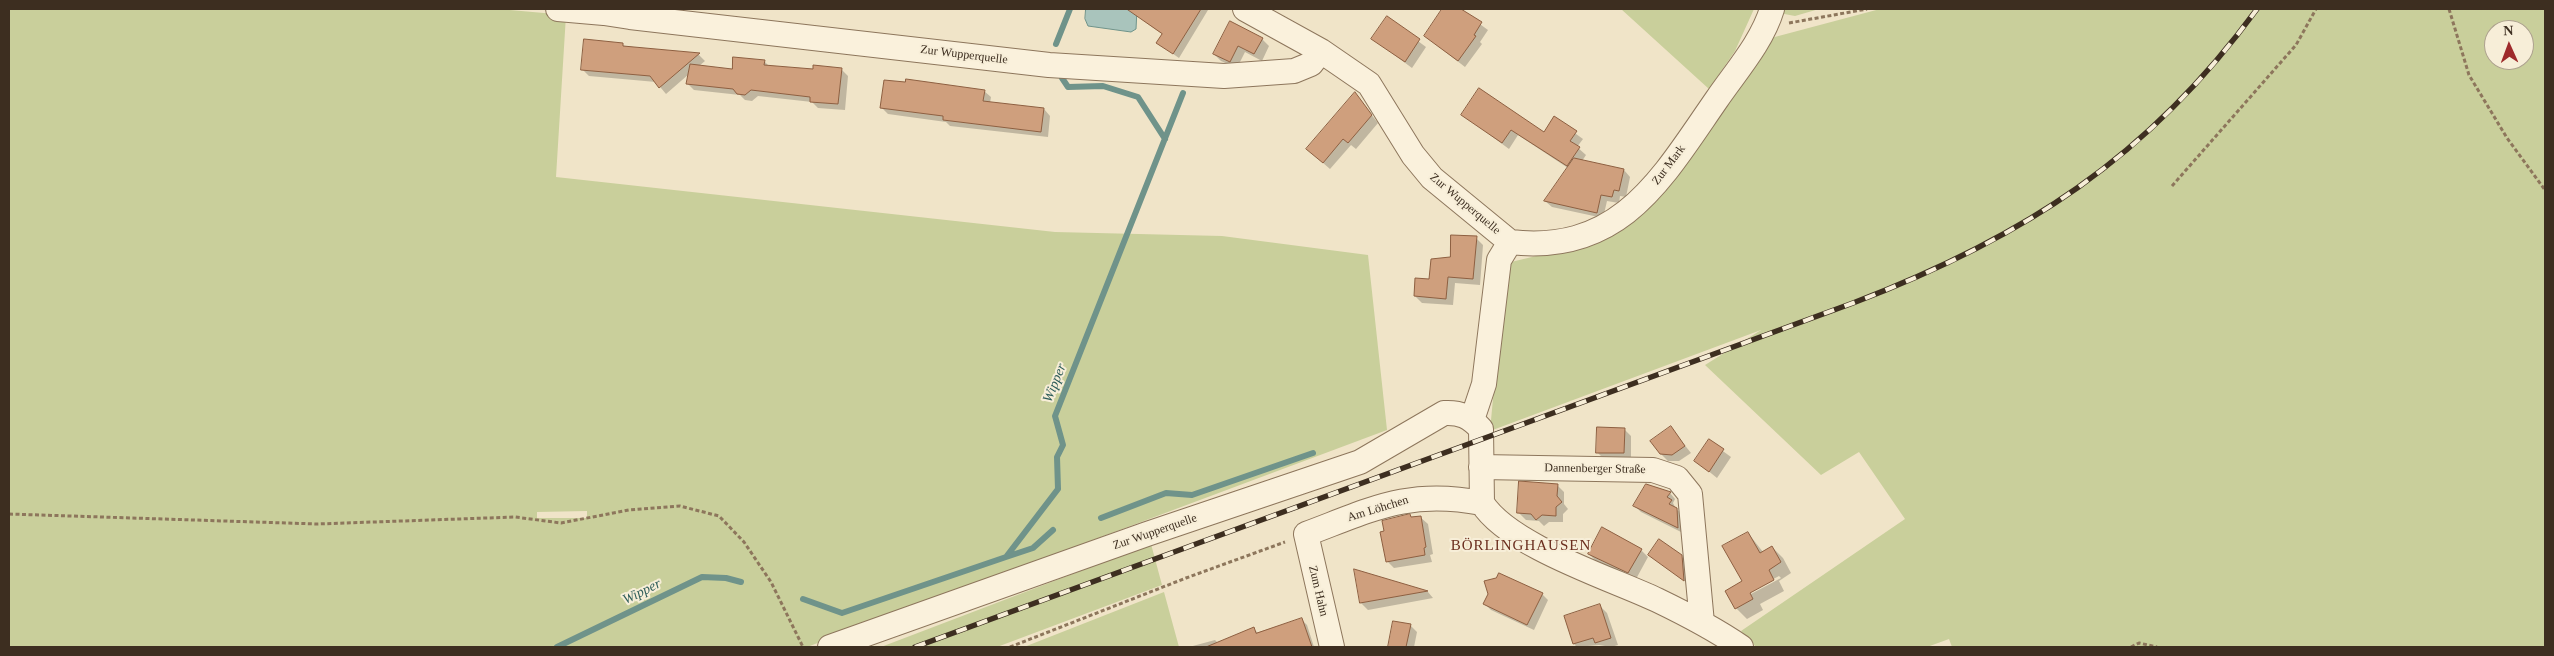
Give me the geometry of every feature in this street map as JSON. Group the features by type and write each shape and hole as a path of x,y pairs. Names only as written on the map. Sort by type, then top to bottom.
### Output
{"street":[{"name":"Zur Wupperquelle","path":"558,9 605,11 1050,65 1167,74 1224,76 1294,71 1311,64 1321,51"},
{"name":"Zur Wupperquelle","path":"830,647 1147,534 1360,462 1444,413 1458,412 1472,420 1484,384 1499,260 1510,242 1432,178 1413,155 1386,108 1369,84 1321,51 1244,9"},
{"name":"Zur Mark","path":"1510,242 1534,245 1572,239 1618,220 1632,208 1658,182 1769,18"},
{"path":"1472,420 1481,429 1482,503 1490,516 1532,545 1657,600 1702,623 1740,647"},
{"name":"Dannenberger Straße","path":"1481,467 1619,468 1653,470 1677,478 1690,494 1702,623"},
{"name":"Am Löhchen","path":"1306,534 1400,500 1427,497 1458,498 1482,503"},
{"name":"Zum Hahn","path":"1306,534 1332,647"}],"path":[{"path":"1769,18 1867,9"},
{"path":"2172,186 2296,45 2316,9"},
{"path":"2449,9 2469,75 2507,138 2545,190"},
{"path":"9,514 318,524 515,517 561,523 629,510 680,506 719,516 744,542 770,582 803,647"},
{"path":"1010,647 1186,578 1306,534"},
{"path":"2131,647 2139,643 2157,647"}],"green space":[{"path":"9,9 499,9 566,15 556,177 1055,232 1222,236 1368,255 1387,430 807,647 9,647","holes":["587,511 587,518 537,518 537,512"]},
{"path":"1621,9 1754,9 1735,51 1709,89"},
{"path":"1780,9 1819,9 1795,16 1779,13"},
{"path":"1880,9 2545,9 2545,647 1952,647 1949,639 1927,647 1756,647 1741,631 1905,519 1859,452 1821,475 1705,365 1761,330 1490,431 1505,269 1511,262 1578,246 1636,220 1662,188 1771,38"},
{"path":"1151,544 1162,585 997,647 881,647"},
{"path":"1164,592 1179,647 1024,647"}],"water":[{"path":"1086,9 1137,9 1136,29 1131,32 1088,26 1085,19"}],"building":[{"path":"1127,9 1201,9 1173,54 1156,43 1162,34"},
{"path":"1442,9 1461,9 1482,22 1474,35 1476,36 1458,61 1424,36"},
{"path":"1387,16 1420,39 1405,62 1371,39"},
{"path":"1230,21 1263,38 1254,54 1238,46 1230,62 1213,54"},
{"path":"584,39 623,43 623,46 700,53 659,88 650,76 581,70"},
{"path":"733,57 765,60 764,65 813,69 813,65 842,68 838,104 810,102 810,97 751,90 745,95 737,94 733,89 686,84 690,64 732,69"},
{"path":"906,79 985,90 983,101 1044,108 1041,132 943,120 943,116 880,108 884,80 905,82"},
{"path":"1479,88 1544,132 1554,116 1577,131 1570,141 1580,147 1567,166 1511,130 1502,143 1461,115"},
{"path":"1355,92 1372,115 1348,143 1343,139 1323,163 1306,149"},
{"path":"1574,158 1624,169 1619,191 1614,190 1612,197 1601,195 1597,213 1544,201"},
{"path":"1451,235 1477,236 1473,279 1448,277 1446,299 1414,296 1415,278 1429,279 1431,259 1450,257"},
{"path":"1671,426 1685,446 1672,455 1660,454 1650,441"},
{"path":"1597,427 1625,428 1624,453 1596,453"},
{"path":"1709,439 1724,449 1709,472 1694,461"},
{"path":"1519,481 1558,484 1557,496 1562,502 1556,507 1556,516 1542,515 1536,520 1531,514 1517,513"},
{"path":"1646,484 1671,492 1667,497 1672,500 1669,504 1677,508 1678,528 1633,506"},
{"path":"1410,514 1411,517 1421,516 1426,547 1424,548 1425,555 1386,562 1380,532 1384,531 1382,521"},
{"path":"1602,527 1642,549 1628,573 1588,554"},
{"path":"1748,532 1760,553 1772,546 1781,562 1769,570 1774,580 1750,593 1753,599 1735,609 1725,591 1742,581 1722,546"},
{"path":"1659,539 1682,555 1684,581 1648,555"},
{"path":"1354,569 1428,591 1360,603"},
{"path":"1499,573 1543,593 1527,625 1483,604 1488,594 1484,581 1496,578"},
{"path":"1600,604 1611,638 1595,643 1593,638 1573,644 1564,616"},
{"path":"1302,618 1312,647 1206,647 1254,627 1256,633"},
{"path":"1393,621 1411,624 1406,647 1388,647"}],"waterway":[{"path":"1056,44 1070,9"},
{"path":"1062,78 1068,87 1103,86 1138,97 1165,139"},
{"name":"Wipper","path":"803,599 842,613 1006,557 1058,489 1057,457 1063,445 1055,416 1183,93"},
{"path":"1101,518 1166,493 1192,495 1313,453"},
{"path":"1006,557 1033,548 1053,530"},
{"name":"Wipper","path":"557,647 702,577 726,578 741,582"}],"railway":[{"path":"915,647 1853,303 1915,278 1973,251 2027,221 2078,188 2126,150 2172,109 2215,62 2257,9"}],"district":[{"name":"BÖRLINGHAUSEN","path":"1521,546"}]}
